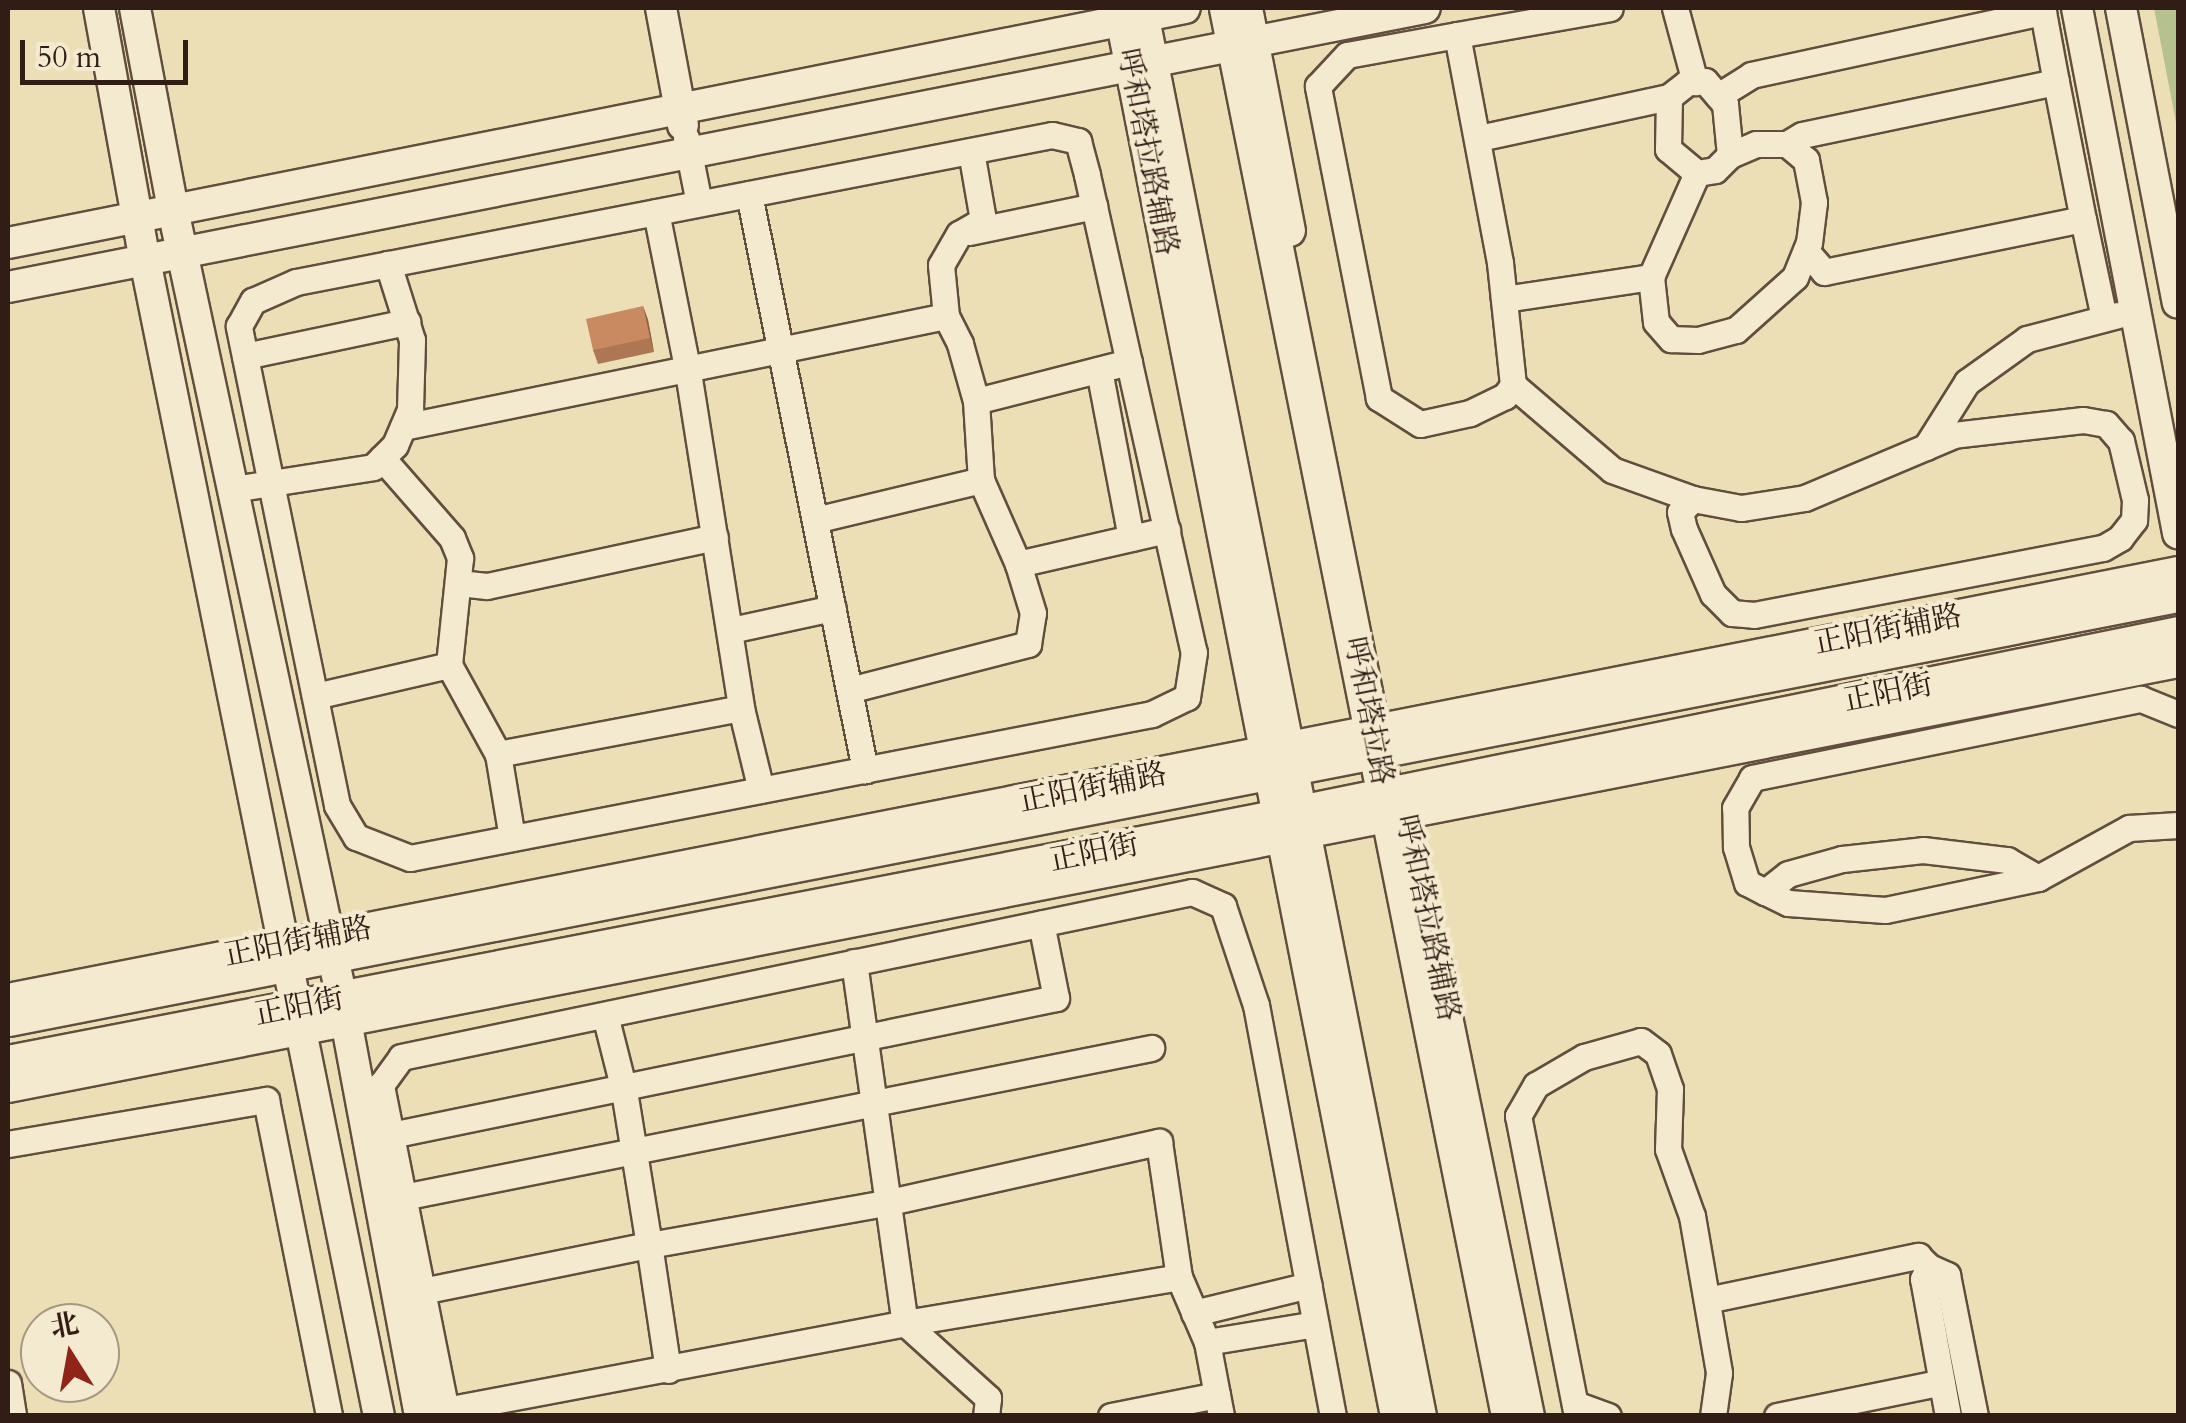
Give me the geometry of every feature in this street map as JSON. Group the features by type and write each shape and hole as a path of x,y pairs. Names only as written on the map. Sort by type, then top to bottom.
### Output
{"main road":[{"name":"呼和塔拉路","path":"1226,8 1243,43 1395,803 1509,1416"},
{"path":"1130,13 1278,761 1418,1416"},
{"path":"8,1018 287,954 1382,739 2178,594"},
{"name":"正阳街","path":"8,1063 300,1019 1292,826 2178,634"}],"street":[{"path":"99,8 144,260 379,1416"},
{"path":"136,8 173,210 328,946 438,1414"},
{"path":"661,8 699,203"},
{"path":"8,286 184,252 684,132 1130,13 1184,8"},
{"path":"1243,43 1247,8"},
{"path":"8,243 173,210 1140,65 1424,8"},
{"path":"1513,385 1504,396 1470,413 1420,424 1378,398 1318,86 1347,55 1610,8"},
{"path":"1675,8 1695,82"},
{"path":"2076,8 2178,533"},
{"path":"2121,8 2178,302"},
{"path":"1718,96 1750,75 2043,10 2104,318"},
{"path":"1457,35 1479,138 1513,385 1612,470 1693,499 1741,508 1804,498 1954,435 2083,420 2106,424 2121,441 2135,500 2134,520 2120,538 2103,548 1754,615 1732,614 1713,594 1680,512 1693,499"},
{"path":"1479,138 1669,97 1695,82 1706,81 1725,104 1730,155"},
{"path":"1697,174 1715,170 1730,155 1756,144 1787,144 1802,135 2056,82"},
{"path":"1669,97 1668,149 1697,174"},
{"path":"1052,135 1078,141 1194,652 1187,697 1152,714 410,858 356,836 338,805 238,326 254,301 296,282 699,203 1052,135"},
{"path":"1697,174 1651,277 1656,322 1671,338 1698,340 1736,330 1795,277 1806,251 1814,202 1806,160 1787,144"},
{"path":"849,690 1028,644 1033,613 1018,564 980,480 976,401 960,344 946,316 941,265 960,234 983,220 971,150"},
{"path":"750,194 865,770"},
{"path":"960,234 1094,206"},
{"path":"656,212 688,372 732,630 741,708 760,790"},
{"path":"1806,251 1824,272 2083,219"},
{"path":"234,489 373,466 396,445 410,409 412,340 388,264"},
{"path":"1504,299 1651,277"},
{"path":"1926,447 1967,382 2027,339 2136,311"},
{"path":"403,427 688,372 946,316"},
{"path":"244,356 407,322"},
{"path":"976,401 1130,362"},
{"path":"1098,370 1132,538"},
{"path":"382,458 452,538 460,558 449,665 498,754 512,838"},
{"path":"815,520 980,480"},
{"path":"1018,564 1167,530"},
{"path":"458,584 488,586 715,537"},
{"name":"正阳街辅路","path":"1382,739 2178,572"},
{"path":"732,630 833,608"},
{"path":"1395,803 2178,662"},
{"path":"315,696 449,665"},
{"path":"2178,714 2142,699 1752,778 1735,808 1736,847 1748,883 1788,903 1885,910 2038,878 2129,828 2178,825"},
{"path":"498,754 741,708"},
{"name":"呼和塔拉路辅路","path":"1395,803 1529,1416"},
{"path":"1292,826 1396,1416"},
{"path":"1765,892 1788,874 1842,859 1923,850 2007,860 2038,878"},
{"path":"438,1414 422,1291 381,1085 401,1057 1192,892 1223,906 1256,1006 1334,1416"},
{"path":"391,1135 1056,998 1041,924"},
{"name":"正阳街辅路","path":"8,999 287,954"},
{"path":"854,962 876,1104 885,1203 906,1322 988,1398 986,1416"},
{"path":"606,1014 624,1090 668,1370"},
{"path":"8,1087 300,1019"},
{"path":"1608,1416 1576,1410 1518,1116 1536,1085 1584,1056 1641,1041 1658,1054 1670,1089 1668,1148 1692,1216 1719,1374 1713,1416"},
{"path":"403,1197 1151,1048"},
{"path":"8,1144 266,1100 328,1416"},
{"path":"422,1291 885,1203 1159,1142 1179,1277 1207,1342 1219,1405 1110,1416"},
{"path":"1708,1300 1918,1256 1929,1267 1948,1276 1975,1416"},
{"path":"1929,1267 1924,1279 1948,1416"},
{"path":"438,1414 906,1322 1179,1277"},
{"path":"1194,1313 1309,1285"},
{"path":"1207,1342 1316,1324"},
{"path":"1776,1416 1942,1382"},
{"path":"8,1383 13,1416"}],"green space":[{"path":"2154,8 2178,8 2178,133"}],"building":[{"path":"643,306 650,338 593,350 586,319"}]}
